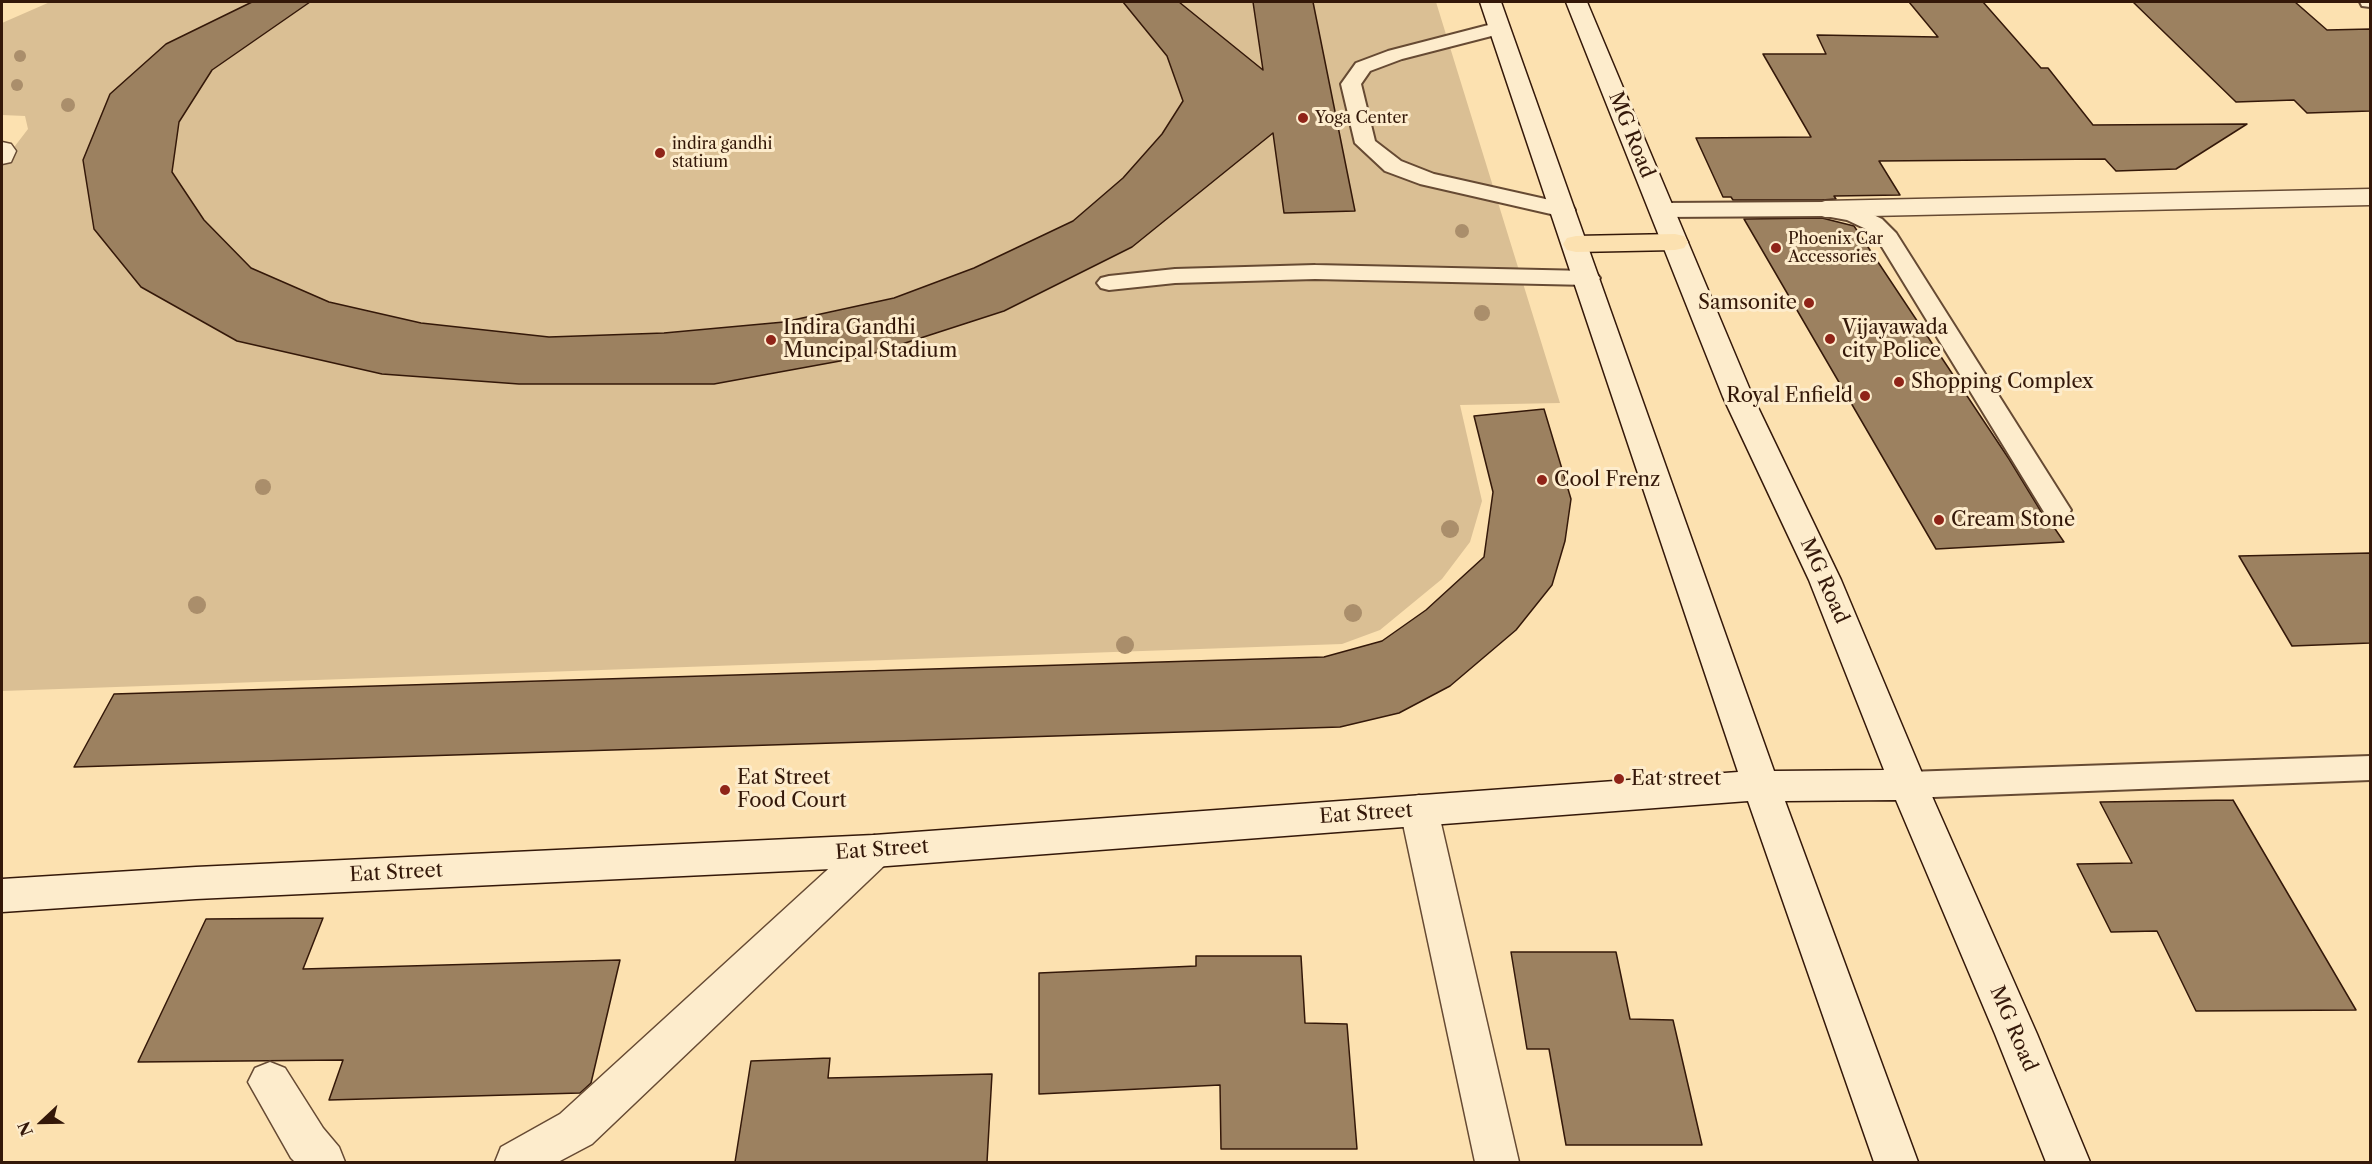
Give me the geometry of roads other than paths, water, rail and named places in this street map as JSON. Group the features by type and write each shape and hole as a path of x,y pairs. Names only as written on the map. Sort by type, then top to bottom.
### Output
{"main road":[{"name":"MG Road","path":"1576,2 1738,397 1826,580 1908,785 2016,1034 2068,1162"},
{"path":"1495,15 1588,278 1761,786 1896,1162"},
{"path":"2,149 4,151 2,157"},
{"path":"1825,209 2370,197"},
{"path":"1576,244 1675,242"},
{"name":"Eat Street","path":"2,896 196,883 874,851 1761,786 1908,785"},
{"path":"1419,810 1497,1162"},
{"path":"517,1162 576,1129 874,851"},
{"path":"270,1082 307,1143 323,1162"}],"lane":[{"path":"1495,15 1363,68 1351,84 1365,143 1393,166 1428,179 1564,210"},
{"path":"1662,210 1825,209 1853,214 1874,224 1888,238 2057,510"},
{"path":"1109,283 1175,276 1315,272 1588,278"},
{"path":"1908,785 2370,768"}],"place":[{"name":"Yoga Center","path":"1303,118"},
{"name":"indira gandhi statium","path":"660,153"},
{"name":"Phoenix Car Accessories","path":"1776,248"},
{"name":"Samsonite","path":"1809,303"},
{"name":"Vijayawada city Police","path":"1830,339"},
{"name":"Indira Gandhi Muncipal Stadium","path":"771,340"},
{"name":"Shopping Complex","path":"1899,382"},
{"name":"Royal Enfield","path":"1865,396"},
{"name":"Cool Frenz","path":"1542,480"},
{"name":"Cream Stone","path":"1939,520"},
{"name":"Eat street","path":"1619,779"},
{"name":"Eat Street Food Court","path":"725,790"}]}
